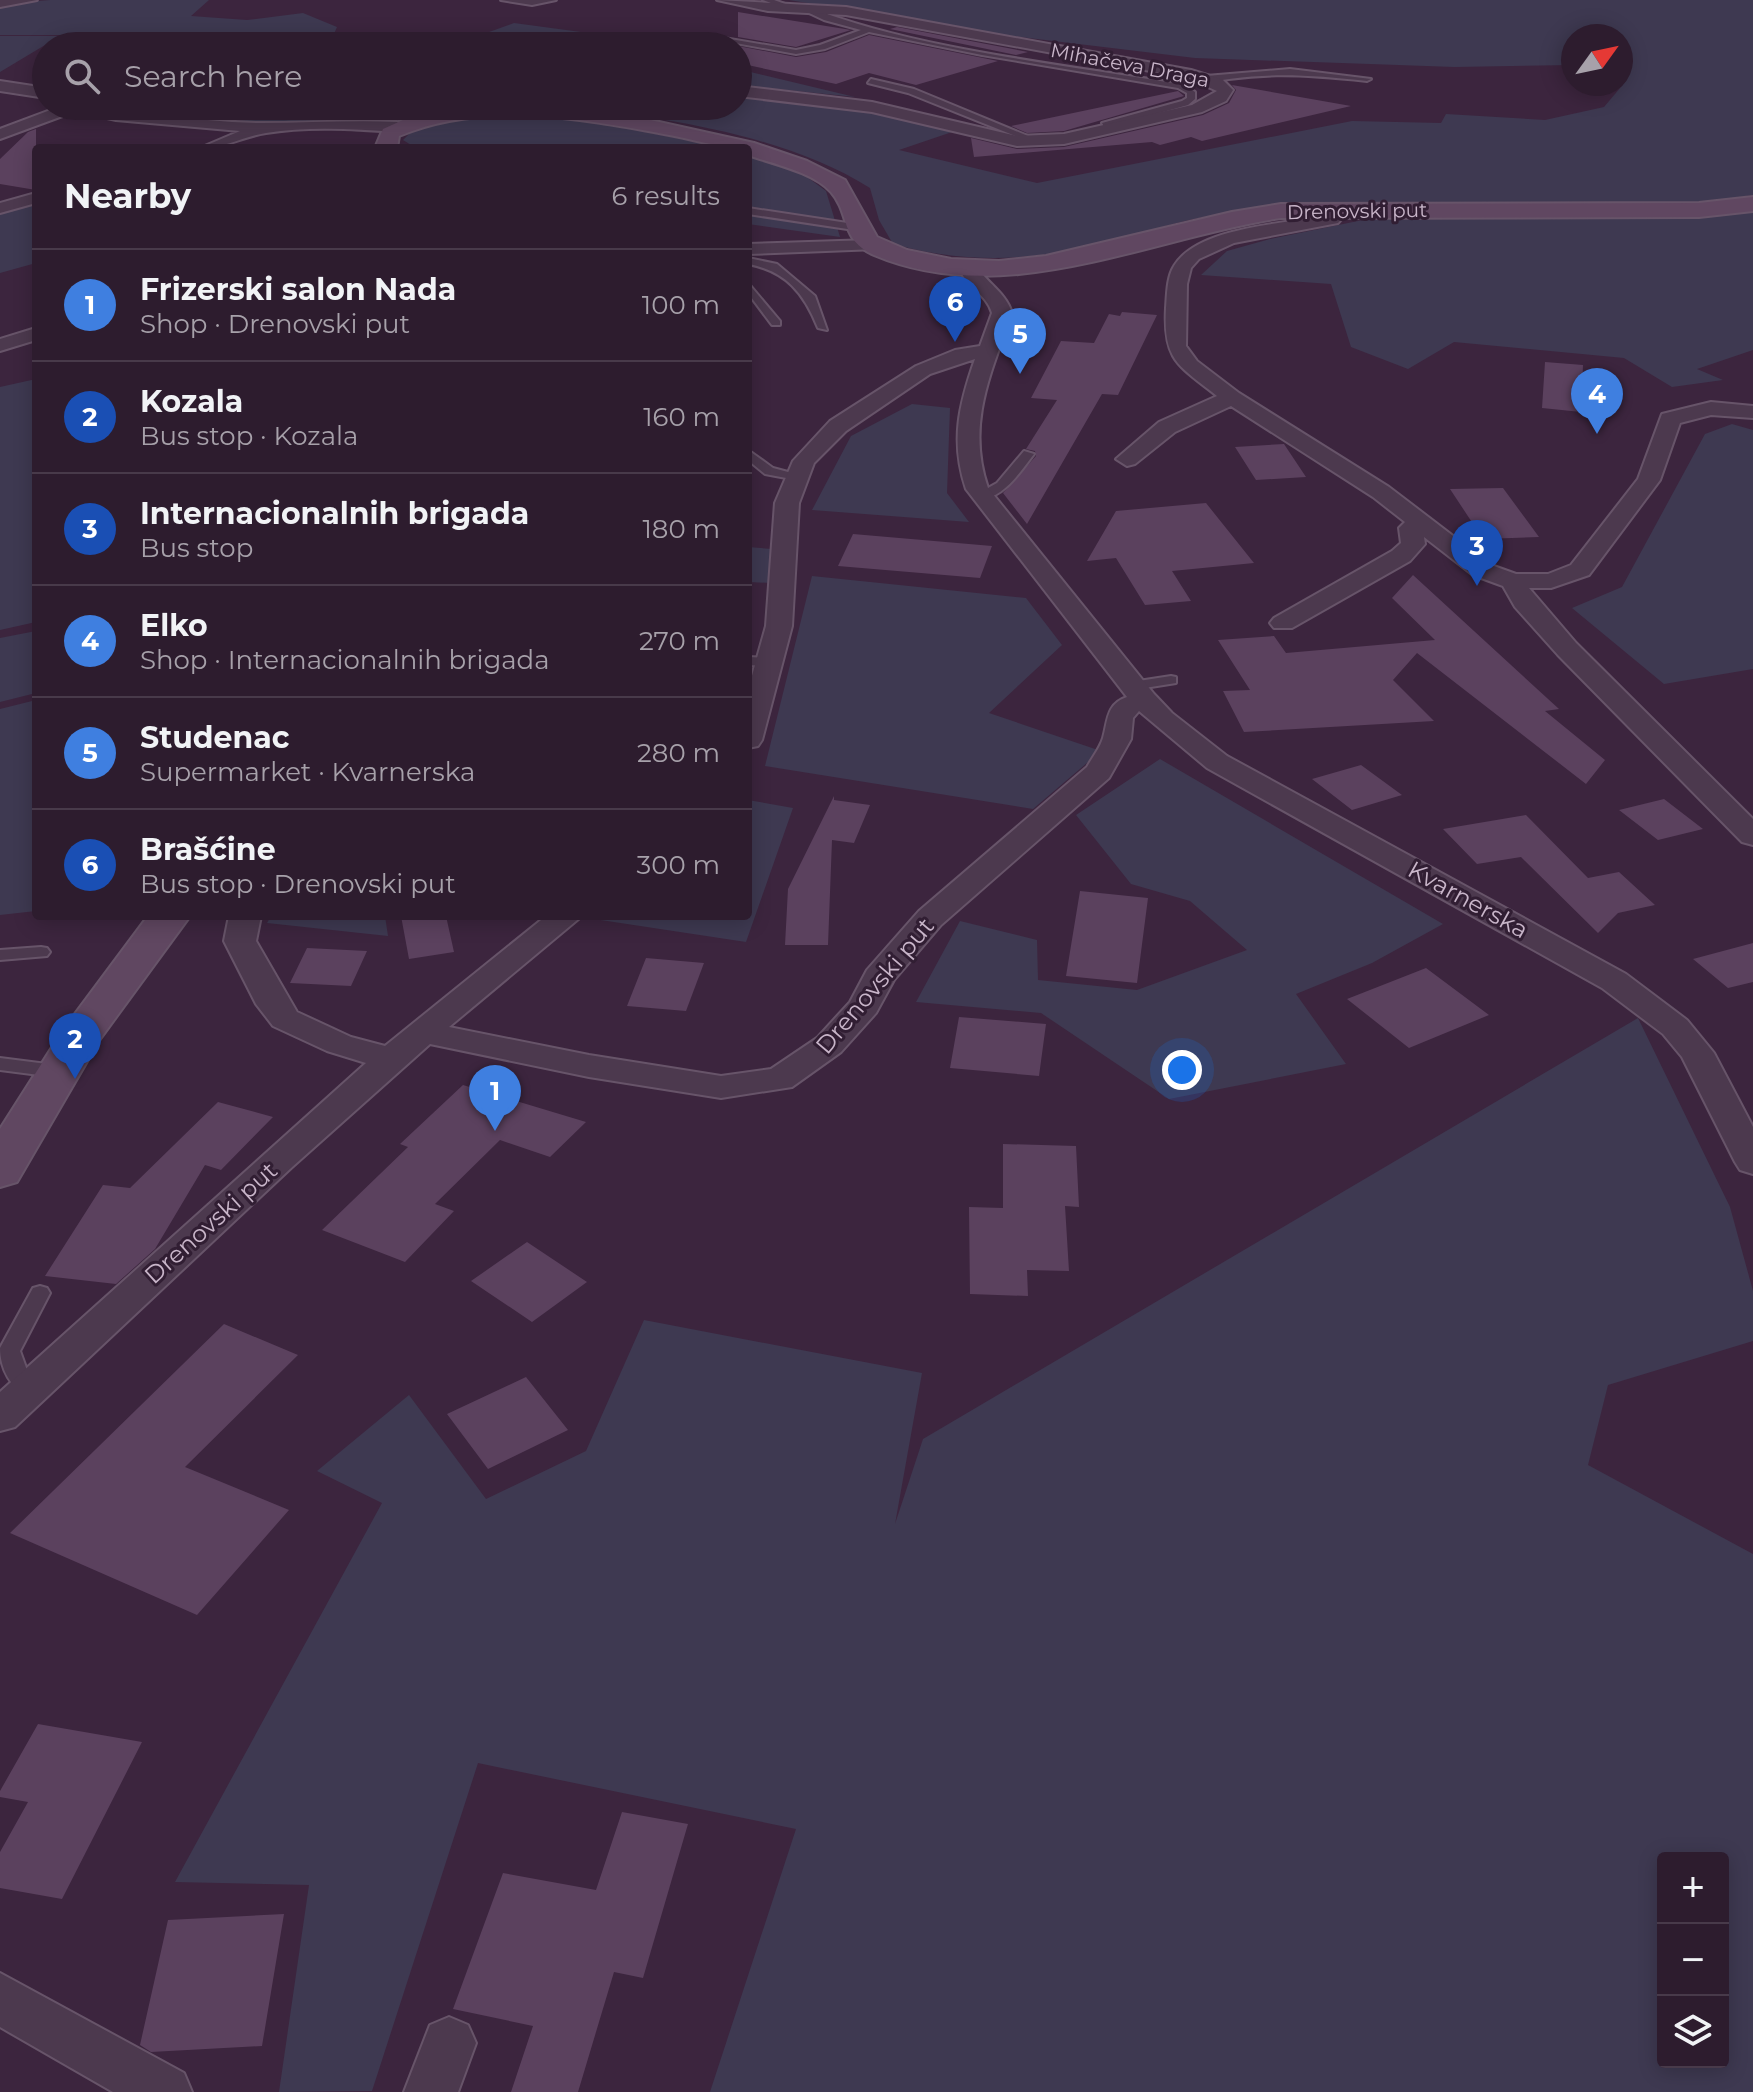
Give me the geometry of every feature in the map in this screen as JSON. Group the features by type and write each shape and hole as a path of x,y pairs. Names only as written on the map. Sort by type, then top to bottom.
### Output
{"main road":[{"path":"389,134 424,120"},
{"path":"610,120 734,144"},
{"path":"752,149 828,179 844,193 854,227 871,245"},
{"name":"Drenovski put","path":"871,245 914,260 968,268 1051,265 1218,221 1282,211 1699,210 1753,204"},
{"path":"0,1171 55,1071 120,975 167,920"}],"street":[{"path":"0,3 30,0"},
{"name":"Mihačeva Draga","path":"724,0 860,13 1208,79 1223,86 1225,94 1205,106 1083,135 1036,141 1006,140 859,105 752,93"},
{"path":"0,86 32,91"},
{"path":"0,134 36,120"},
{"path":"172,120 389,134"},
{"path":"219,144 262,128"},
{"path":"0,208 32,199"},
{"path":"1342,209 1338,216 1322,221 1220,242 1197,252 1182,266 1176,347 1190,365 1232,397 1352,473 1482,570 1513,581 1551,581 1580,570 1649,480 1670,419 1687,411 1712,407 1753,412"},
{"path":"752,249 871,245"},
{"name":"Kvarnerska","path":"968,268 971,277 1001,305 1001,322 986,352 969,406 966,433 969,465 983,496 1138,693 1162,719 1217,762 1614,981 1651,1007 1697,1053 1753,1162"},
{"path":"0,345 32,335"},
{"path":"752,712 759,662 779,626 787,503 804,461 838,426 893,387 949,358 986,352"},
{"path":"1127,459 1167,427 1232,397"},
{"path":"1283,623 1401,556 1413,544 1411,528 1424,525"},
{"path":"1513,581 1524,602 1567,649 1753,836"},
{"name":"Drenovski put","path":"423,1032 589,1066 721,1087 780,1079 811,1061 839,1035 864,1006 879,977 930,918 1099,772 1114,748 1119,717 1138,693"},
{"path":"244,920 240,941 273,1004 285,1019 339,1044 391,1059"},
{"name":"Drenovski put","path":"0,1416 391,1059 561,920"},
{"path":"0,1998 165,2092"},
{"path":"431,2092 449,2043"}],"lane":[{"path":"505,0 532,3 552,0"},
{"path":"767,0 868,30 1180,86 1191,92 1191,99 1185,103 1091,129 1083,135"},
{"path":"752,45 796,52 822,47 868,30"},
{"path":"1180,86 1208,79 1290,71 1367,79"},
{"path":"871,81 911,91 1036,141"},
{"path":"752,212 854,227"},
{"path":"752,244 778,249"},
{"path":"752,262 770,264 801,289 816,304 823,328"},
{"path":"752,291 776,323"},
{"path":"983,496 1001,486 1028,454"},
{"path":"752,457 769,471 797,476"},
{"path":"1138,693 1171,680"},
{"path":"0,955 41,952"},
{"path":"0,1064 55,1071"},
{"path":"30,1388 20,1380 9,1351 40,1293"}],"shaded area":[{"path":"50,0 209,0 191,16 247,20 303,13 337,27 335,32 32,32 32,35 0,35 0,4"},
{"path":"789,0 1753,0 1753,195 1698,204 1311,204 1199,218 1077,250 1024,257 972,257 893,244 879,220 870,188 836,169 761,141 662,120 752,120 752,98 858,109 952,132 899,150 1037,183 1352,121 1441,123 1446,114 1545,120 1604,107 1613,96 1633,96 1633,24 1561,24 1561,65 1455,67 1195,58 1011,36"},
{"path":"514,23 581,32 489,32"},
{"path":"0,36 32,36 32,53 0,72"},
{"path":"752,72 855,97 752,86"},
{"path":"236,120 338,120 265,123"},
{"path":"452,120 585,120 707,144 410,144 403,140 418,125"},
{"path":"752,155 803,174 826,191 840,237 752,225"},
{"path":"32,202 32,264 0,273 0,211"},
{"path":"1753,210 1753,350 1697,369 1723,380 1672,387 1624,358 1454,342 1408,369 1351,347 1331,284 1201,275 1227,251 1392,214"},
{"path":"32,380 32,623 0,630 0,387"},
{"path":"912,404 950,408 947,493 969,522 812,510 851,436"},
{"path":"1732,424 1753,430 1753,669 1664,684 1572,608 1622,587 1705,434"},
{"path":"752,547 772,549 771,583 752,582"},
{"path":"812,576 1026,598 1062,645 989,713 1101,751 1033,809 765,766"},
{"path":"32,632 32,694 0,702 0,638"},
{"path":"32,701 32,911 0,915 0,709"},
{"path":"1160,759 1443,924 1372,963 1296,994 1346,1064 1169,1099 1041,1013 916,1002 960,921 1037,940 1038,980 1137,990 1247,950 1190,901 1131,884 1076,815"},
{"path":"752,801 793,808 746,942 601,920 752,920"},
{"path":"269,920 386,920 388,936 267,923"},
{"path":"1638,1018 1730,1207 1753,1291 1753,1341 1608,1385 1588,1465 1753,1554 1753,2092 710,2092 796,1829 478,1763 372,2091 279,2092 309,1885 175,1882 382,1503 317,1471 409,1395 486,1499 586,1451 644,1320 922,1373 895,1524 923,1439"}],"building":[{"path":"738,12 851,30 796,47 752,39 752,32 738,32"},
{"path":"897,27 1028,52 1016,55 890,29"},
{"path":"869,35 998,61 916,85 869,73 836,84 752,66 752,49 796,57 826,52"},
{"path":"1232,85 1351,106 1202,141 1191,137 1160,145 1152,142 974,157 971,138 1017,149 1064,147 1203,115 1229,103 1236,90"},
{"path":"1178,91 1184,96 1064,131 1027,133 1011,126"},
{"path":"36,129 36,144 32,144 32,189 0,184 0,159 28,132"},
{"path":"1122,312 1157,315 1118,395 1102,394 1027,524 1003,493 1036,456 1035,451 1026,449 1057,400 1031,398 1061,341 1094,343 1109,314 1120,316"},
{"path":"1545,362 1583,365 1581,412 1542,408"},
{"path":"1284,444 1306,477 1256,480 1235,447"},
{"path":"1503,488 1539,537 1483,539 1450,489"},
{"path":"1206,503 1254,563 1172,571 1191,601 1145,605 1116,558 1087,561 1116,511"},
{"path":"853,534 992,546 980,578 838,566"},
{"path":"1413,575 1559,709 1545,711 1605,760 1586,784 1417,653 1393,680 1434,721 1244,732 1223,691 1250,690 1218,640 1274,636 1286,653 1435,640 1392,598"},
{"path":"1361,765 1402,795 1352,810 1312,779"},
{"path":"834,796 834,800 870,805 854,843 832,840 828,945 785,945 788,889"},
{"path":"1664,799 1703,829 1658,840 1619,810"},
{"path":"1526,815 1588,878 1619,872 1655,905 1618,913 1598,933 1521,857 1477,864 1443,829"},
{"path":"1080,891 1148,898 1137,983 1066,976"},
{"path":"402,920 447,920 454,952 409,959"},
{"path":"1753,943 1753,982 1728,988 1693,959"},
{"path":"307,948 367,951 351,986 290,983"},
{"path":"646,958 704,963 686,1011 627,1006"},
{"path":"1426,968 1489,1015 1409,1048 1347,999"},
{"path":"959,1017 1046,1024 1039,1076 950,1068"},
{"path":"463,1085 586,1122 550,1157 500,1140 435,1204 454,1211 405,1262 322,1230 408,1147 400,1144"},
{"path":"218,1102 273,1117 221,1170 205,1165 155,1249 116,1284 45,1276 103,1185 130,1188"},
{"path":"1003,1144 1076,1146 1079,1207 1065,1206 1069,1271 1027,1270 1028,1296 970,1294 969,1207 1003,1208"},
{"path":"527,1242 587,1282 532,1322 471,1281"},
{"path":"224,1324 298,1355 185,1467 289,1510 197,1615 10,1533"},
{"path":"526,1377 568,1430 488,1469 447,1414"},
{"path":"38,1724 142,1742 62,1899 0,1888 0,1852 28,1802 0,1797 0,1791"},
{"path":"622,1812 688,1824 643,1978 614,1972 578,2092 511,2092 533,2026 453,2009 503,1873 596,1890"},
{"path":"284,1914 262,2046 151,2052 140,2045 168,1920"}],"place":[{"name":"Brašćine","path":"955,342"},
{"name":"Studenac","path":"1020,374"},
{"name":"Elko","path":"1597,434"},
{"name":"Internacionalnih brigada","path":"1477,586"},
{"name":"Kozala","path":"75,1079"},
{"name":"Frizerski salon Nada","path":"495,1131"}]}
